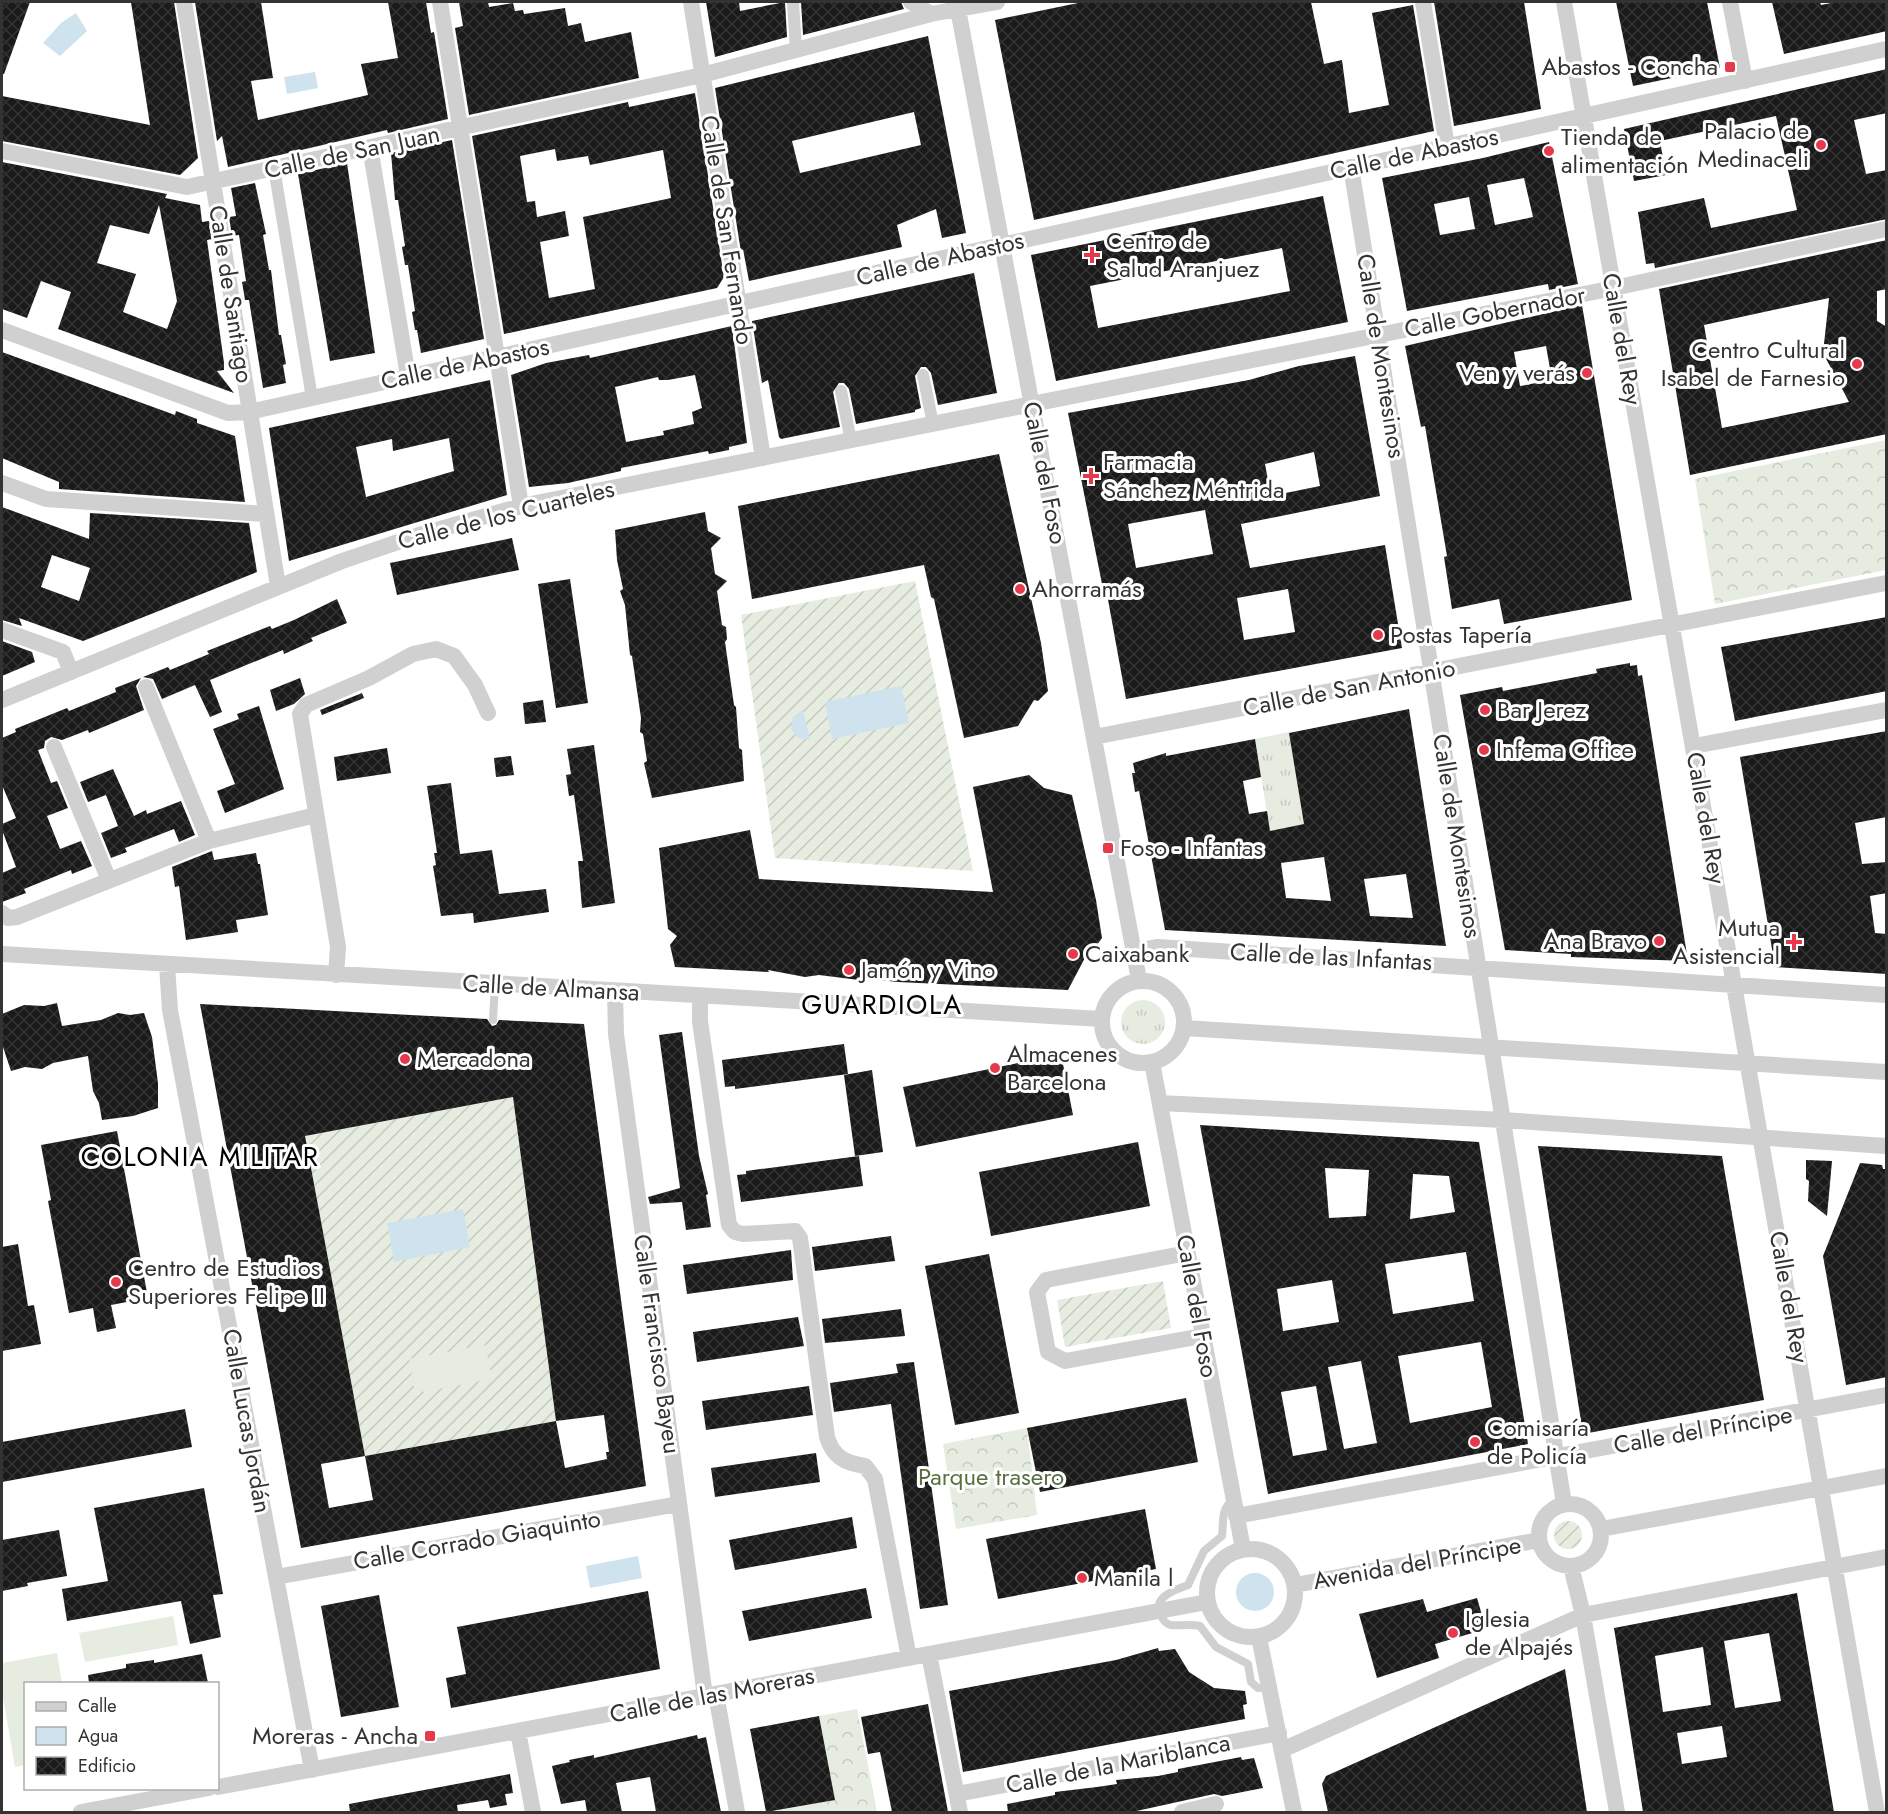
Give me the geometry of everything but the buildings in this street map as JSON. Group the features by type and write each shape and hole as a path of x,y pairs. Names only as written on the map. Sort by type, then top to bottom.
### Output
{"street":[{"name":"Calle de Santiago","path":"184,2 278,586"},
{"path":"440,2 521,506"},
{"name":"Calle de San Fernando","path":"691,2 763,458"},
{"path":"793,2 796,50"},
{"path":"911,2 931,14"},
{"name":"Calle de San Juan","path":"2,150 187,187 702,75 959,5 997,2"},
{"path":"1423,2 1447,146"},
{"name":"Calle del Rey","path":"1564,2 1877,1812"},
{"path":"1730,2 1745,81"},
{"name":"Calle del Foso","path":"959,5 1001,245 1139,980"},
{"name":"Calle de Abastos","path":"2,330 228,413 249,412 1887,49"},
{"path":"370,147 408,376"},
{"name":"Calle de Montesinos","path":"1351,167 1564,1504"},
{"path":"274,168 312,398"},
{"name":"Calle Gobernador","path":"1032,404 1614,288 1887,229"},
{"path":"923,375 933,424"},
{"path":"841,391 851,441"},
{"name":"Calle de los Cuarteles","path":"2,700 278,586 419,535 521,506 1032,404"},
{"path":"2,483 46,499 265,514"},
{"name":"Calle de San Antonio","path":"1094,737 1887,584"},
{"path":"2,630 63,652 71,672"},
{"path":"336,975 338,947 300,714 306,705 369,678 413,654 436,649 454,656 475,685 488,713"},
{"path":"146,687 209,841"},
{"path":"1694,746 1887,710"},
{"path":"54,747 109,880"},
{"path":"2,913 8,918 17,917 209,841 316,815"},
{"name":"Calle de las Infantas","path":"1135,951 1158,947 1887,995"},
{"name":"Calle de Almansa","path":"2,954 495,985 1101,1019"},
{"name":"Calle Lucas Jordán","path":"166,965 173,1022 312,1770"},
{"path":"1139,980 1155,981 1169,988 1177,996 1185,1017 1180,1040 1173,1051 1152,1062 1139,1063 1116,1053 1105,1038 1101,1019 1109,997 1117,989 1139,980"},
{"name":"Calle Francisco Bayeu","path":"615,992 615,1034 678,1504 711,1695 737,1812"},
{"path":"700,996 700,1021 729,1225 735,1232 743,1234 795,1231 800,1238 827,1437 831,1451 848,1463 865,1466 875,1479 909,1658"},
{"path":"1184,1028 1887,1072"},
{"name":"Calle del Foso","path":"1152,1062 1242,1549"},
{"path":"1160,1103 1503,1120 1887,1146"},
{"path":"1187,1253 1046,1280 1037,1292 1048,1352 1065,1361 1202,1336"},
{"name":"Calle del Príncipe","path":"1234,1508 1556,1457 1887,1395"},
{"path":"1600,1529 1887,1476"},
{"path":"1574,1503 1592,1512 1600,1529 1597,1550 1582,1564 1571,1566 1554,1562 1542,1549 1539,1540 1541,1521 1547,1513 1564,1504 1574,1503"},
{"name":"Calle Corrado Giaquinto","path":"276,1577 678,1504"},
{"name":"Avenida del Príncipe","path":"1295,1585 1539,1540"},
{"path":"1242,1549 1259,1549 1272,1554 1283,1562 1295,1585 1295,1599 1284,1623 1274,1631 1259,1637 1233,1634 1221,1626 1212,1615 1207,1602 1207,1587 1211,1573 1219,1561 1242,1549"},
{"path":"1280,1741 1583,1615 1887,1557"},
{"path":"1571,1566 1583,1615 1617,1812"},
{"name":"Calle de las Moreras","path":"219,1787 1207,1602"},
{"path":"1259,1637 1294,1812"},
{"path":"929,1654 960,1812"},
{"path":"518,1731 533,1812"},
{"name":"Calle de la Mariblanca","path":"957,1794 1280,1741"},
{"path":"81,1812 198,1790"},
{"path":"1182,1812 1216,1804"}],"lane":[{"path":"493,1020 495,985"},
{"path":"1234,1508 1225,1506 1222,1536 1204,1551 1188,1585 1161,1599 1158,1611 1163,1620 1171,1625 1185,1623 1200,1626 1216,1647 1248,1664 1251,1682 1258,1688 1269,1687"}],"green space":[{"path":"1886,440 1886,570 1715,604 1695,479"},
{"path":"915,581 973,871 775,858 741,615"},
{"path":"1289,732 1304,824 1270,831 1255,739"},
{"path":"1143,1000 1158,1007 1165,1022 1158,1037 1143,1044 1128,1037 1121,1022 1128,1007"},
{"path":"513,1097 556,1421 365,1456 305,1136"},
{"path":"1163,1281 1171,1328 1065,1347 1057,1300"},
{"path":"485,1345 492,1379 415,1393 409,1359"},
{"name":"Parque trasero","path":"1027,1428 1037,1515 956,1529 943,1444"},
{"path":"1568,1521 1578,1525 1582,1535 1578,1545 1568,1549 1558,1545 1554,1535 1558,1525"},
{"path":"173,1616 178,1645 85,1662 79,1633"},
{"path":"57,1653 62,1682 24,1682 24,1765 15,1767 2,1691 2,1663"},
{"path":"857,1709 877,1812 769,1812 835,1800 819,1716"}],"water":[{"path":"76,13 87,31 60,56 43,43 61,23"},
{"path":"315,72 318,88 287,94 284,77"},
{"path":"901,686 909,723 832,739 825,702"},
{"path":"803,710 810,740 798,738 791,729 793,717"},
{"path":"463,1209 470,1247 394,1262 387,1223"},
{"path":"638,1556 642,1578 590,1588 586,1566"},
{"path":"1255,1573 1268,1579 1274,1592 1268,1605 1255,1611 1242,1605 1236,1592 1242,1579"}],"place":[{"name":"Abastos - Concha","path":"1730,67"},
{"name":"Palacio de Medinaceli","path":"1821,145"},
{"name":"Tienda de alimentación","path":"1549,151"},
{"name":"Centro de Salud Aranjuez","path":"1092,255"},
{"name":"Centro Cultural Isabel de Farnesio","path":"1857,364"},
{"name":"Ven y verás","path":"1587,373"},
{"name":"Farmacia Sánchez Méntrida","path":"1091,476"},
{"name":"Ahorramás","path":"1020,589"},
{"name":"Postas Tapería","path":"1378,635"},
{"name":"Bar Jerez","path":"1485,710"},
{"name":"Infema Office","path":"1484,750"},
{"name":"Foso - Infantas","path":"1108,848"},
{"name":"Ana Bravo","path":"1659,941"},
{"name":"Mutua Asistencial","path":"1794,942"},
{"name":"Caixabank","path":"1073,954"},
{"name":"Jamón y Vino","path":"849,970"},
{"name":"Mercadona","path":"405,1059"},
{"name":"Almacenes Barcelona","path":"995,1068"},
{"name":"Centro de Estudios Superiores Felipe II","path":"116,1282"},
{"name":"Comisaría de Policía","path":"1475,1442"},
{"name":"Manila l","path":"1082,1578"},
{"name":"Iglesia de Alpajés","path":"1453,1633"},
{"name":"Moreras - Ancha","path":"430,1736"}],"district":[{"name":"GUARDIOLA","path":"882,1005"},
{"name":"COLONIA MILITAR","path":"200,1157"}]}
